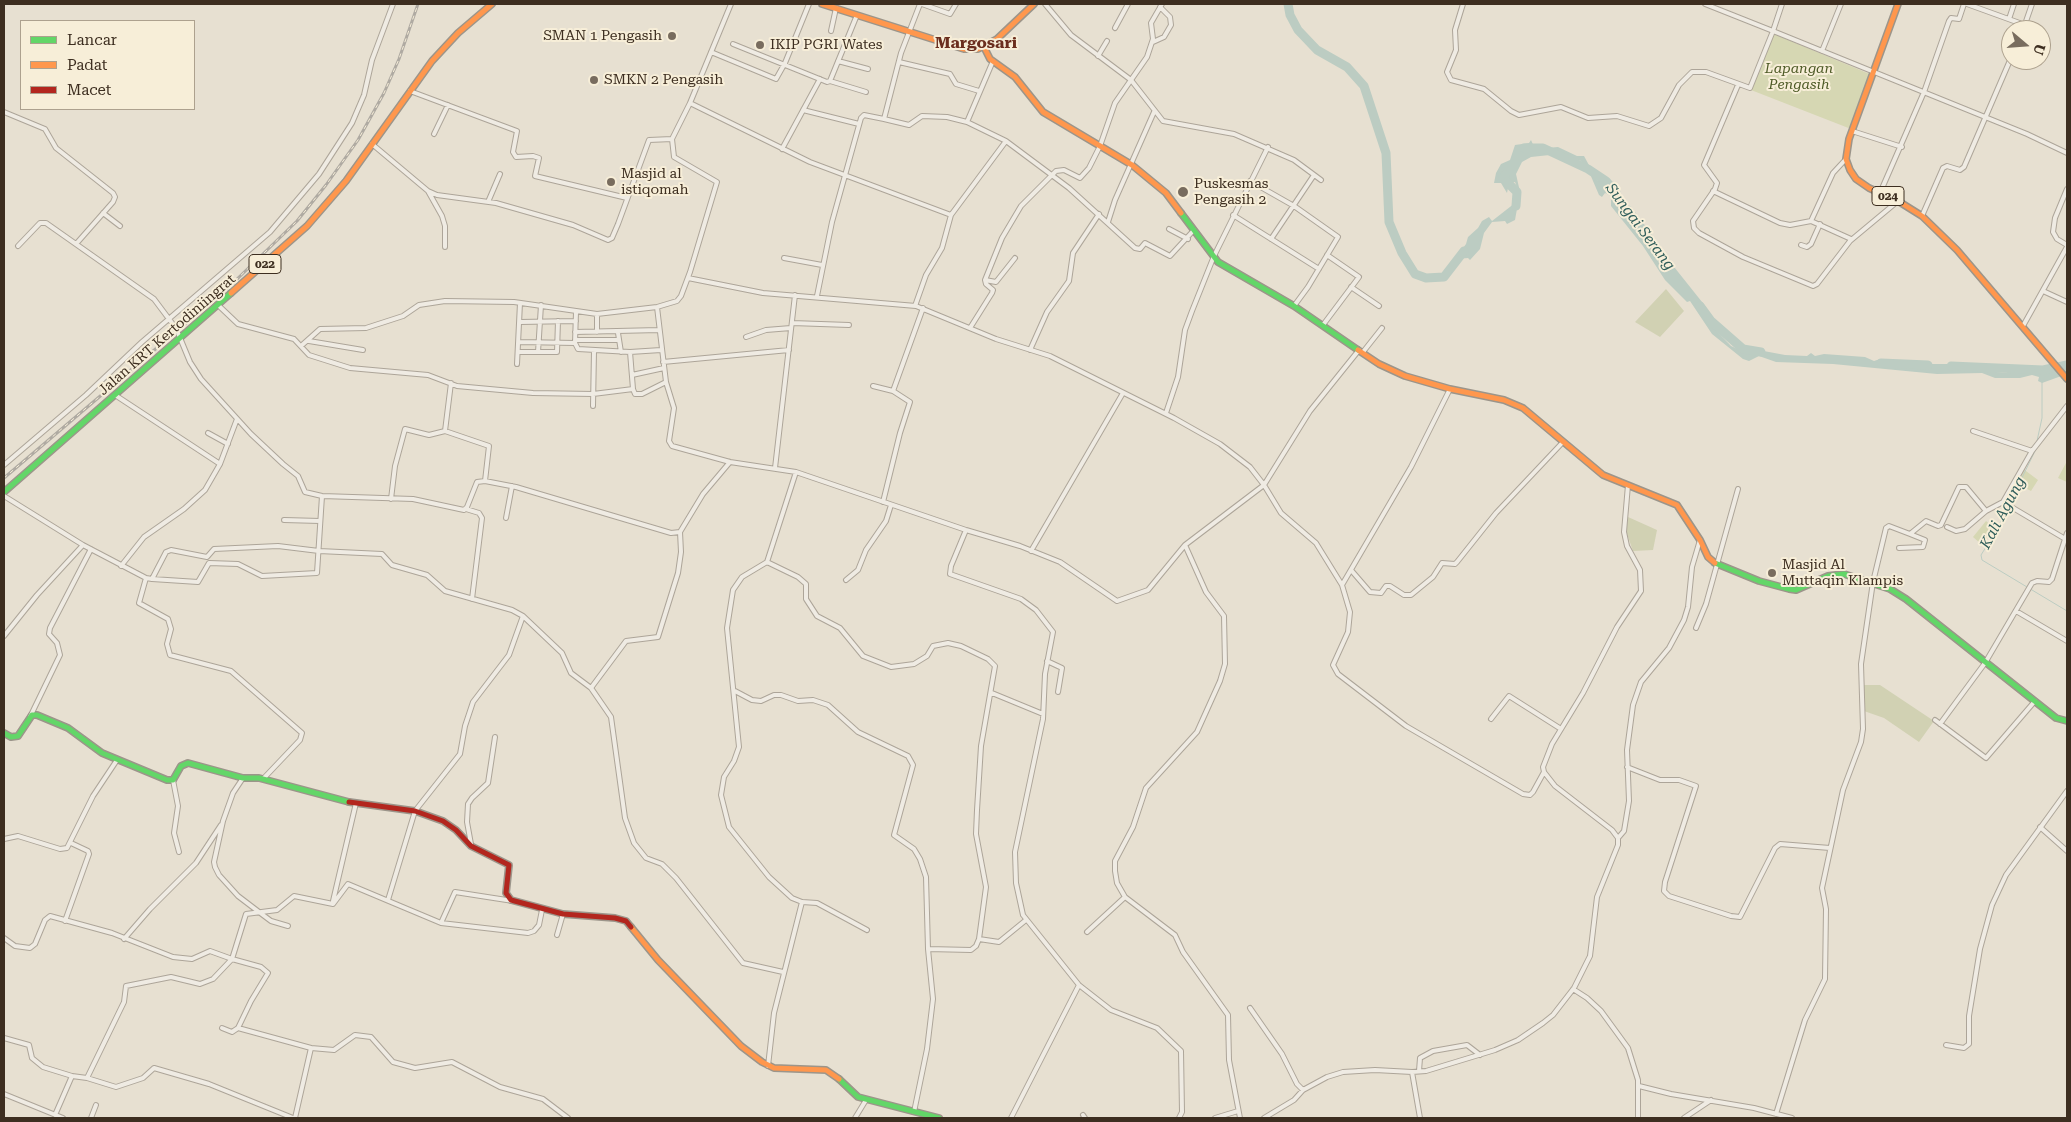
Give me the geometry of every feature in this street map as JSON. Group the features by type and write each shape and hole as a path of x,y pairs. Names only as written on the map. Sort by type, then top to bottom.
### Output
{"street":[{"path":"4,465 86,395 142,342 171,322 270,232 319,174 359,110 372,60 393,4"},
{"name":"Jalan KRT Kertodiniingrat","path":"4,494 218,306 326,207 410,91 458,33 492,4"},
{"path":"301,346 310,341 318,330 366,328 403,316 423,304 472,300 520,302 597,314 657,306 679,299 688,278 717,182 674,157 672,140 690,103 732,4"},
{"path":"711,52 774,79 777,78 809,4"},
{"path":"822,4 964,50 984,47 997,39 1034,4"},
{"path":"884,119 899,62 921,4 950,14 956,4"},
{"path":"1045,4 1071,35 1131,80 1154,112 1166,122 1220,130 1268,147 1294,160 1321,180"},
{"path":"1116,28 1128,4"},
{"path":"1463,4 1455,30 1456,50 1447,72 1448,78 1453,82 1484,89 1520,115 1560,107 1588,118 1616,116 1649,126 1661,118 1680,85 1692,72 1706,72 1750,89 1782,4"},
{"path":"1705,4 1924,92 2067,153"},
{"path":"1822,52 1841,4"},
{"path":"1811,221 1832,173 1846,159 1846,149 1852,131 1898,4"},
{"path":"1880,193 1902,147 1924,92 1949,19 1959,19 1966,4 2009,19 2014,4"},
{"path":"2027,20 2032,4"},
{"path":"970,328 993,292 985,280 1008,227 1029,196 1051,174 1058,170 1064,170 1076,177 1083,176 1100,146 1114,103 1147,57 1153,42 1150,27 1161,5 1170,18 1171,25 1164,37 1153,42"},
{"path":"831,31 836,8"},
{"path":"830,81 857,15"},
{"path":"1098,56 1107,41"},
{"path":"733,44 820,79 866,92"},
{"path":"984,47 992,61 1015,77 1043,112 1132,165 1166,193 1218,262 1294,306 1390,370 1450,389 1518,405 1603,475 1677,505 1700,540 1708,557 1717,565 1758,581 1796,590 1828,576 1844,574 1873,582 1906,599 2056,718 2067,721"},
{"path":"838,61 868,69"},
{"path":"967,122 992,61"},
{"path":"899,62 950,74 956,84 979,91"},
{"path":"1922,216 1943,168 1947,166 1960,170 1964,167 2006,70"},
{"path":"782,149 820,79"},
{"path":"1738,85 1704,165 1704,169 1716,180 1713,191 1693,221 1694,228 1699,233 1743,257 1812,286 1817,284 1851,240 1898,201"},
{"path":"410,91 517,131 512,152 516,157 534,156 539,158 535,176 628,198"},
{"path":"690,103 782,149 950,215"},
{"path":"434,134 448,105"},
{"path":"803,110 859,124"},
{"path":"4,112 45,130 56,148 113,193 113,202 76,244"},
{"path":"1108,222 1115,200 1154,112"},
{"path":"817,296 822,265 845,175 859,124 864,115 906,125 926,116 947,117 967,122 1006,140 1099,214 1132,247 1140,249 1145,242 1169,256 1188,239 1194,230"},
{"path":"1852,131 1902,147"},
{"path":"372,144 428,190 445,196 488,202 567,223 608,240 612,237 628,198 649,140 672,140"},
{"path":"915,306 926,275 942,248 950,215 1006,140"},
{"path":"1166,414 1178,377 1185,330 1214,256 1268,147"},
{"name":"024","path":"1846,159 1856,179 1922,216 1957,250 2067,379"},
{"path":"488,202 500,174"},
{"path":"1271,239 1314,175"},
{"path":"1250,181 1294,206 1338,237 1294,306"},
{"path":"2023,326 2067,246 2060,242 2053,232 2055,218 2067,189"},
{"path":"428,190 442,216 445,226 445,247"},
{"path":"1713,191 1784,224 1811,221 1851,240"},
{"path":"103,213 120,226"},
{"path":"1030,350 1049,308 1069,281 1073,253 1099,214"},
{"path":"1233,215 1319,269"},
{"path":"18,246 40,223 45,222 154,299 171,322"},
{"path":"1801,245 1807,247 1811,244 1820,224"},
{"path":"1169,229 1188,239"},
{"path":"1323,325 1359,277 1327,255"},
{"path":"784,258 822,265"},
{"path":"985,280 996,282 1015,258"},
{"path":"688,278 763,293 817,296 923,308 970,328 1050,356 1166,414 1220,444 1250,467 1264,485 1281,513 1316,543 1342,585 1350,612 1348,632 1333,665 1338,674 1406,726 1523,794 1530,795 1533,792 1544,772 1544,762 1561,730 1617,628 1641,591 1640,570 1627,546 1624,532 1628,485"},
{"path":"1351,287 1379,306"},
{"path":"2043,291 2067,302"},
{"path":"775,468 795,295"},
{"path":"516,364 519,342 520,302"},
{"path":"538,352 541,305"},
{"path":"218,306 238,324 290,338 309,355 361,370 428,375 457,386 533,393 594,394 632,389"},
{"path":"657,306 666,382 674,413 669,444 730,462 796,472 1031,551 1060,562 1111,598 1120,601 1148,590 1185,545 1264,485 1310,411 1382,328"},
{"path":"893,391 923,308"},
{"path":"576,312 575,342 578,349 621,352 661,350"},
{"path":"597,314 597,332"},
{"path":"520,322 576,320"},
{"path":"518,352 556,352 558,321"},
{"path":"792,323 849,325"},
{"path":"746,336 766,330 791,328"},
{"path":"575,332 659,330"},
{"path":"618,332 621,352"},
{"path":"178,333 190,362 201,379 237,419 298,476 304,491 322,496 413,500 479,513 482,518 472,599"},
{"path":"519,342 558,343 619,340"},
{"path":"310,341 363,350"},
{"path":"663,362 789,350"},
{"path":"593,406 594,351"},
{"path":"630,352 632,389 635,394 639,395 666,382"},
{"path":"632,375 664,368"},
{"path":"445,431 451,383"},
{"path":"872,386 893,391 909,400 910,406 900,433 884,502"},
{"path":"1342,585 1411,466 1450,389"},
{"path":"1031,551 1123,393"},
{"path":"115,396 220,464"},
{"path":"1947,527 1960,531 1986,511 2004,503 2033,450 2067,406"},
{"path":"121,566 144,537 202,494 220,464 237,419"},
{"path":"391,498 395,466 405,429 428,435 445,431 489,446 485,481"},
{"path":"1973,431 2033,450"},
{"path":"208,433 228,444"},
{"path":"1351,570 1370,592 1381,593 1386,586 1390,586 1404,594 1411,595 1433,577 1442,563 1455,564 1457,562 1496,514 1563,442"},
{"path":"591,688 626,641 658,637 678,573 681,552 680,532 703,494 730,462"},
{"path":"796,472 767,562 742,577 733,590 727,628 730,670 735,691 739,747 734,761 724,777 721,795 729,827 769,877 792,898 802,902 817,903 867,930"},
{"path":"466,509 475,485 480,481 485,481 512,486 671,533 680,532"},
{"path":"506,518 512,486"},
{"path":"1910,534 1926,521 1938,526 1941,525 1956,490 1962,486 1966,487 1986,511"},
{"path":"1696,628 1706,604 1738,489"},
{"path":"4,494 83,545 146,578 198,582 209,563 238,564 262,576 317,572 322,496"},
{"path":"2004,503 2066,540"},
{"path":"846,580 858,570 866,550 886,521 891,505"},
{"path":"284,520 320,521"},
{"path":"1776,1114 1805,1020 1825,979 1826,909 1822,888 1843,790 1861,742 1863,729 1861,664 1873,582 1887,526 1925,540 1923,548 1899,548"},
{"path":"966,530 950,574 1019,598 1032,606 1052,632 1047,661 1043,714 1015,852 1018,898 1026,920 1079,985 1111,1010 1157,1028 1181,1051 1182,1112 1179,1118"},
{"path":"1940,724 1985,663 2030,586 2034,581 2045,583 2052,579 2067,533"},
{"path":"1618,838 1624,831 1629,801 1627,767 1629,734 1637,691 1648,672 1669,648 1681,628 1688,607 1692,567 1700,540"},
{"path":"4,636 37,595 83,545"},
{"path":"1185,545 1206,592 1224,616 1225,664 1220,681 1197,732 1146,788 1133,827 1114,866 1117,883 1125,897 1175,935 1183,952 1225,1009 1230,1023 1229,1060 1240,1118"},
{"path":"152,579 166,552 171,550 207,557 214,549 278,546 319,551 382,554 392,565 427,575 445,591 512,610 523,616 562,653 571,673 591,688 611,717 625,818 634,843 646,858 662,864 676,878 743,963 783,972"},
{"path":"4,733 11,737 18,736 30,718 60,655 57,643 50,634 50,628 91,549"},
{"path":"767,562 798,577 806,584 806,599 817,616 840,628 863,656 891,667 914,664 927,656 933,646 948,643 961,646 988,659 995,666 992,693 981,746 977,810 976,834 986,887 979,939 976,946 971,950 928,949"},
{"path":"146,578 139,603 168,619 171,629 166,644 170,655 231,671 302,733 300,740 263,779"},
{"path":"2016,611 2067,641"},
{"path":"388,900 415,811 460,754 465,726 473,702 509,655 523,616"},
{"path":"1047,661 1062,667 1058,692"},
{"path":"735,691 752,700 762,701 774,696 781,696 798,701 813,700 828,705 858,732 908,756 913,765 894,835 914,849 920,859 926,877 928,949 933,999 932,1018 914,1112"},
{"path":"992,693 1043,714"},
{"path":"1491,719 1509,696 1561,730"},
{"path":"1935,720 1986,758 2035,702"},
{"path":"30,718 37,715 68,728 102,753 167,780 173,780"},
{"path":"471,846 467,822 468,804 488,783 495,737"},
{"path":"4,838 18,836 60,849 67,848 71,843 80,818 117,760"},
{"path":"179,852 174,833 178,806 173,780 181,766 185,763 242,778 248,776 263,779 356,803 415,811 444,821 456,830 471,846 509,865 506,893 514,902"},
{"path":"1627,767 1660,780 1679,780 1696,786 1665,882 1664,891 1669,896 1731,916 1740,917 1775,848 1780,844 1830,848"},
{"path":"1264,1118 1294,1100 1303,1090 1327,1077 1343,1072 1375,1070 1419,1071 1480,1055 1518,1040 1553,1015 1573,990 1590,956 1597,897 1618,845 1618,838 1612,830 1555,786 1544,772"},
{"path":"242,778 233,793 224,821 214,862 216,871 238,896 271,921 288,926"},
{"path":"1946,1045 1964,1048 1969,1044 1969,1016 1980,948 1992,905 2006,875 2067,792"},
{"path":"333,904 356,803"},
{"path":"124,939 150,909 196,863 224,821"},
{"path":"2040,827 2067,851"},
{"path":"65,921 90,854 88,851 71,843"},
{"path":"333,904 348,884 441,923 528,933 534,931 539,925 542,910"},
{"path":"441,923 455,892 514,902 564,914 615,918 626,921 658,960 741,1046 768,1066 826,1070 837,1076 858,1097 940,1118"},
{"path":"87,1078 124,1002 126,986 171,977 200,984 213,979 232,959 246,914 277,910 294,896 333,904"},
{"path":"1087,932 1125,897"},
{"path":"768,1066 774,1013 802,902"},
{"path":"557,935 564,914"},
{"path":"4,938 15,946 30,948 34,944 47,917 107,931 173,957 192,959 210,951 261,967 268,973 251,1001 238,1028 232,1032 222,1028"},
{"path":"979,939 998,942 1026,920"},
{"path":"1011,1118 1079,985"},
{"path":"1573,990 1587,998 1601,1011 1628,1048 1635,1064 1639,1086 1638,1118"},
{"path":"1250,1008 1282,1054 1296,1084 1303,1090"},
{"path":"238,1028 311,1048 334,1050 355,1035 371,1037 393,1062 415,1068 452,1062 500,1087 542,1100 568,1118"},
{"path":"4,1038 29,1045 32,1058 43,1067 72,1076 87,1078 116,1087 143,1078 154,1068 209,1084 294,1118 311,1048"},
{"path":"1419,1071 1420,1058 1433,1050 1466,1045 1480,1055"},
{"path":"1412,1072 1420,1118"},
{"path":"55,1115 72,1076"},
{"path":"1639,1086 1792,1118"},
{"path":"4,1094 63,1118"},
{"path":"855,1118 866,1100"},
{"path":"1684,1118 1711,1100"},
{"path":"91,1118 96,1105"},
{"path":"1215,1118 1238,1111"}],"green space":[{"name":"Lapangan Pengasih","path":"1774,34 1872,75 1851,129 1751,90"},
{"path":"1666,289 1684,311 1660,337 1635,322"},
{"path":"2067,461 2067,482 2058,478"},
{"path":"2022,468 2038,480 2031,491 2014,482"},
{"path":"1628,517 1657,530 1653,550 1633,551 1626,531"},
{"path":"1986,521 1995,529 1981,544 1973,537"},
{"path":"1863,685 1880,685 1934,721 1919,742 1884,718 1864,711"}],"shaded area":[{"path":"1531,140 1535,149 1558,147 1577,156 1584,156 1597,180 1612,186 1634,214 1635,224 1655,243 1706,307 1709,323 1731,346 1742,351 1753,349 1785,355 1807,356 1811,353 1815,356 1824,354 1865,357 1874,361 1880,359 1894,364 1911,366 1918,364 1954,364 1977,370 2007,373 2017,370 2030,372 2043,369 2067,370 2067,374 2042,383 2038,381 2039,377 2032,375 2020,378 1995,378 1982,373 1937,374 1833,364 1776,362 1759,356 1749,361 1743,359 1712,334 1690,301 1687,302 1665,280 1643,246 1611,206 1611,196 1605,193 1602,197 1599,195 1587,167 1581,161 1559,154 1531,157 1522,162 1516,174 1520,192 1515,220 1507,224 1505,221 1492,222 1484,233 1480,249 1470,260 1468,258 1455,259 1466,244 1468,237 1478,228 1482,221 1489,217 1492,221 1515,203 1518,190 1515,182 1509,183 1507,193 1501,183 1494,183 1496,173 1501,164 1510,160 1515,145 1529,143"}],"waterway":[{"name":"Sungai Serang","path":"1288,4 1290,15 1298,30 1317,50 1347,67 1364,86 1386,153 1389,222 1402,253 1415,274 1426,278 1444,277 1464,251"},
{"name":"Sungai Serang","path":"1524,148 1543,148 1588,169 1606,181 1616,193"},
{"name":"Sungai Serang","path":"1505,175 1503,178 1517,192 1516,206"},
{"name":"Sungai Serang","path":"1628,210 1656,248"},
{"name":"Sungai Serang","path":"1700,306 1711,321 1743,349 1761,352"},
{"name":"Sungai Serang","path":"1881,363 1928,365"},
{"name":"Sungai Serang","path":"1951,366 2043,370 2067,365"},
{"name":"Kali Agung","path":"2037,441 2042,418 2042,382"},
{"name":"Kali Agung","path":"2036,449 1996,531 1981,555 1982,560 2067,611"}],"tunnel":[{"path":"172,323 178,333"}],"railway":[{"path":"4,478 233,283 297,221 326,185 358,140 384,93 399,59 418,4"}],"traffic: fast":[{"path":"1181,213 1218,262 1294,306 1358,350"},
{"path":"4,492 231,293"},
{"path":"1715,563 1759,581 1789,589 1796,590 1828,576 1844,574 1890,589 1906,599 2056,718 2067,721"},
{"path":"4,733 11,737 18,736 32,715 37,715 68,728 102,753 167,780 173,780 181,766 188,763 243,778 259,778 349,802"},
{"path":"839,1079 858,1097 939,1118"}],"traffic: slow":[{"path":"231,293 307,226 346,181 432,61 458,33 492,4"},
{"path":"822,4 964,49 978,49 997,39 1034,4"},
{"path":"1898,4 1849,139 1846,159 1850,170 1856,179 1869,188 1898,201 1922,216 1957,250 2067,379"},
{"path":"984,47 990,59 1015,77 1043,112 1132,165 1166,193 1181,213"},
{"path":"1358,350 1379,364 1405,376 1450,389 1504,400 1523,408 1603,475 1677,505 1700,540 1708,557 1715,563"},
{"path":"631,927 658,960 741,1046 762,1062 774,1068 826,1070 839,1079"}],"traffic: jam":[{"path":"349,802 415,811 443,821 456,830 471,846 509,865 506,893 511,900 563,914 615,918 626,921 631,927"}],"place":[{"name":"SMAN 1 Pengasih","path":"672,36"},
{"name":"IKIP PGRI Wates","path":"760,45"},
{"name":"SMKN 2 Pengasih","path":"594,80"},
{"name":"Masjid al istiqomah","path":"611,182"},
{"name":"Puskesmas Pengasih 2","path":"1183,192"},
{"name":"Masjid Al Muttaqin Klampis","path":"1772,573"}],"district":[{"name":"Margosari","path":"976,43"}]}
